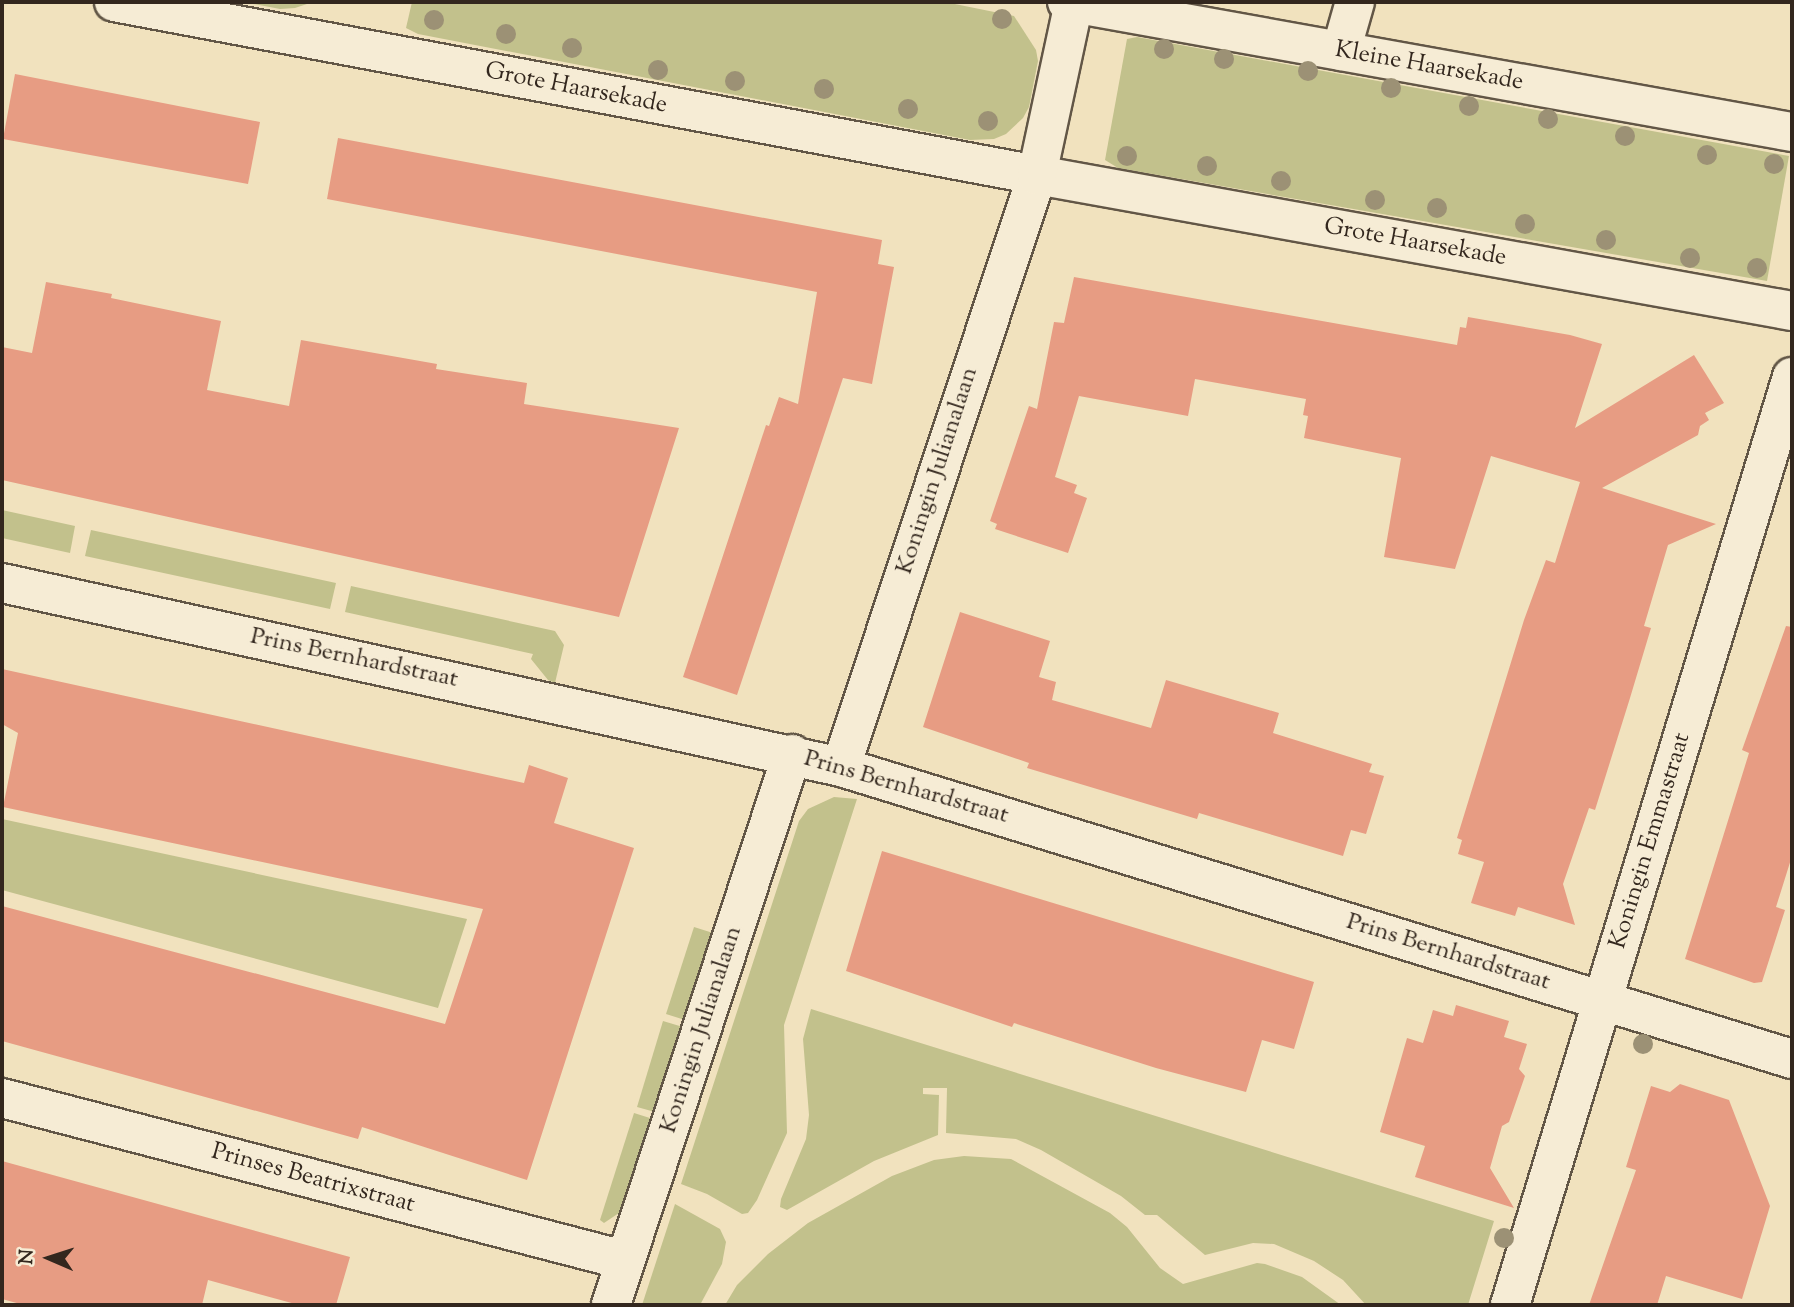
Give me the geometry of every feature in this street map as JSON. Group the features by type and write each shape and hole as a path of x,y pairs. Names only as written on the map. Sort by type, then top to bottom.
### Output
{"street":[{"name":"Grote Haarsekade","path":"114,2 1037,175 1792,311"},
{"path":"1037,175 1070,2"},
{"name":"Kleine Haarsekade","path":"1070,2 1792,132"},
{"path":"1340,51 1355,2"},
{"name":"Koningin Julianalaan","path":"841,767 1037,175"},
{"name":"Koningin Emmastraat","path":"1510,1305 1792,377"},
{"name":"Prins Bernhardstraat","path":"2,583 792,754 841,767 1792,1059"},
{"name":"Koningin Julianalaan","path":"611,1305 792,754"},
{"name":"Prinses Beatrixstraat","path":"2,1098 624,1261"}],"shaded area":[{"path":"243,2 313,2 295,8 280,9"},
{"path":"412,2 945,2 1014,16 1036,50 1038,61 1029,107 1023,118 1006,134 994,139 970,140 418,34 406,28"},
{"path":"1137,37 1789,156 1767,281 1118,168 1105,160 1127,39"},
{"path":"2,510 75,526 70,553 2,538"},
{"path":"91,530 336,583 330,609 85,556"},
{"path":"351,586 555,631 564,645 555,683 548,680 531,659 533,654 345,612"},
{"path":"834,797 857,799 784,1025 787,1133 757,1200 748,1213 742,1214 707,1194 681,1184 799,821 808,809"},
{"path":"2,819 467,919 438,1008 2,890"},
{"path":"694,927 713,933 685,1020 666,1014"},
{"path":"811,1009 1494,1221 1468,1305 1366,1305 1343,1280 1314,1261 1274,1244 1253,1243 1205,1255 1157,1215 1145,1215 1121,1196 1041,1150 1016,1139 946,1133 947,1088 923,1088 923,1094 939,1095 938,1135 874,1161 787,1210 780,1207 806,1139 809,1115 803,1039"},
{"path":"663,1021 683,1027 655,1112 637,1107"},
{"path":"634,1113 653,1119 625,1204 619,1213 604,1223 600,1220"},
{"path":"964,1156 1011,1159 1110,1213 1127,1227 1160,1268 1183,1284 1257,1263 1265,1264 1302,1277 1341,1305 725,1305 737,1285 768,1254 808,1223 892,1176 934,1160"},
{"path":"675,1204 720,1229 726,1242 722,1264 700,1305 642,1305"}],"building":[{"path":"15,74 260,122 248,184 3,139"},
{"path":"338,138 882,240 878,264 894,267 872,384 843,378 737,695 683,677 766,425 769,426 779,397 798,404 817,292 327,199"},
{"path":"1074,277 1457,345 1460,327 1466,328 1468,317 1570,335 1602,344 1575,428 1694,355 1724,403 1705,413 1709,420 1700,426 1698,435 1602,488 1716,524 1668,545 1644,626 1651,628 1630,698 1595,810 1589,808 1563,884 1575,925 1518,907 1515,916 1471,903 1484,862 1458,854 1462,840 1457,838 1524,620 1546,560 1555,563 1580,482 1491,456 1455,569 1384,557 1401,458 1304,438 1308,416 1303,415 1306,399 1195,379 1188,416 1079,396 1055,477 1077,485 1074,493 1087,498 1068,553 995,529 997,524 990,521 1029,406 1037,409 1054,322 1064,323"},
{"path":"46,282 112,294 111,298 221,321 207,390 289,406 301,340 437,364 436,369 527,383 524,404 679,428 619,617 2,480 2,347 32,353"},
{"path":"960,612 1050,641 1039,677 1056,682 1052,700 1151,728 1166,680 1279,713 1273,733 1372,764 1369,772 1384,776 1366,834 1351,830 1343,856 1199,813 1197,819 1027,768 1029,763 923,727"},
{"path":"1786,626 1792,627 1792,856 1776,907 1785,910 1762,982 1754,983 1685,959 1749,753 1742,750"},
{"path":"2,669 524,783 529,765 568,778 554,823 634,848 527,1180 362,1127 358,1139 2,1041 2,906 445,1024 483,909 3,807 18,733 2,724"},
{"path":"882,851 1314,982 1294,1049 1262,1040 1246,1092 1156,1068 1014,1023 1012,1027 846,971"},
{"path":"1456,1005 1509,1021 1504,1037 1527,1044 1519,1069 1525,1076 1509,1122 1502,1126 1490,1168 1514,1208 1415,1177 1425,1146 1380,1132 1407,1038 1423,1043 1433,1010 1453,1016"},
{"path":"1680,1084 1729,1100 1770,1206 1742,1299 1666,1276 1657,1305 1589,1305 1636,1170 1626,1167 1651,1086 1670,1092"},
{"path":"2,1161 350,1257 336,1305 299,1305 208,1280 202,1305 24,1305 2,1299"}]}
